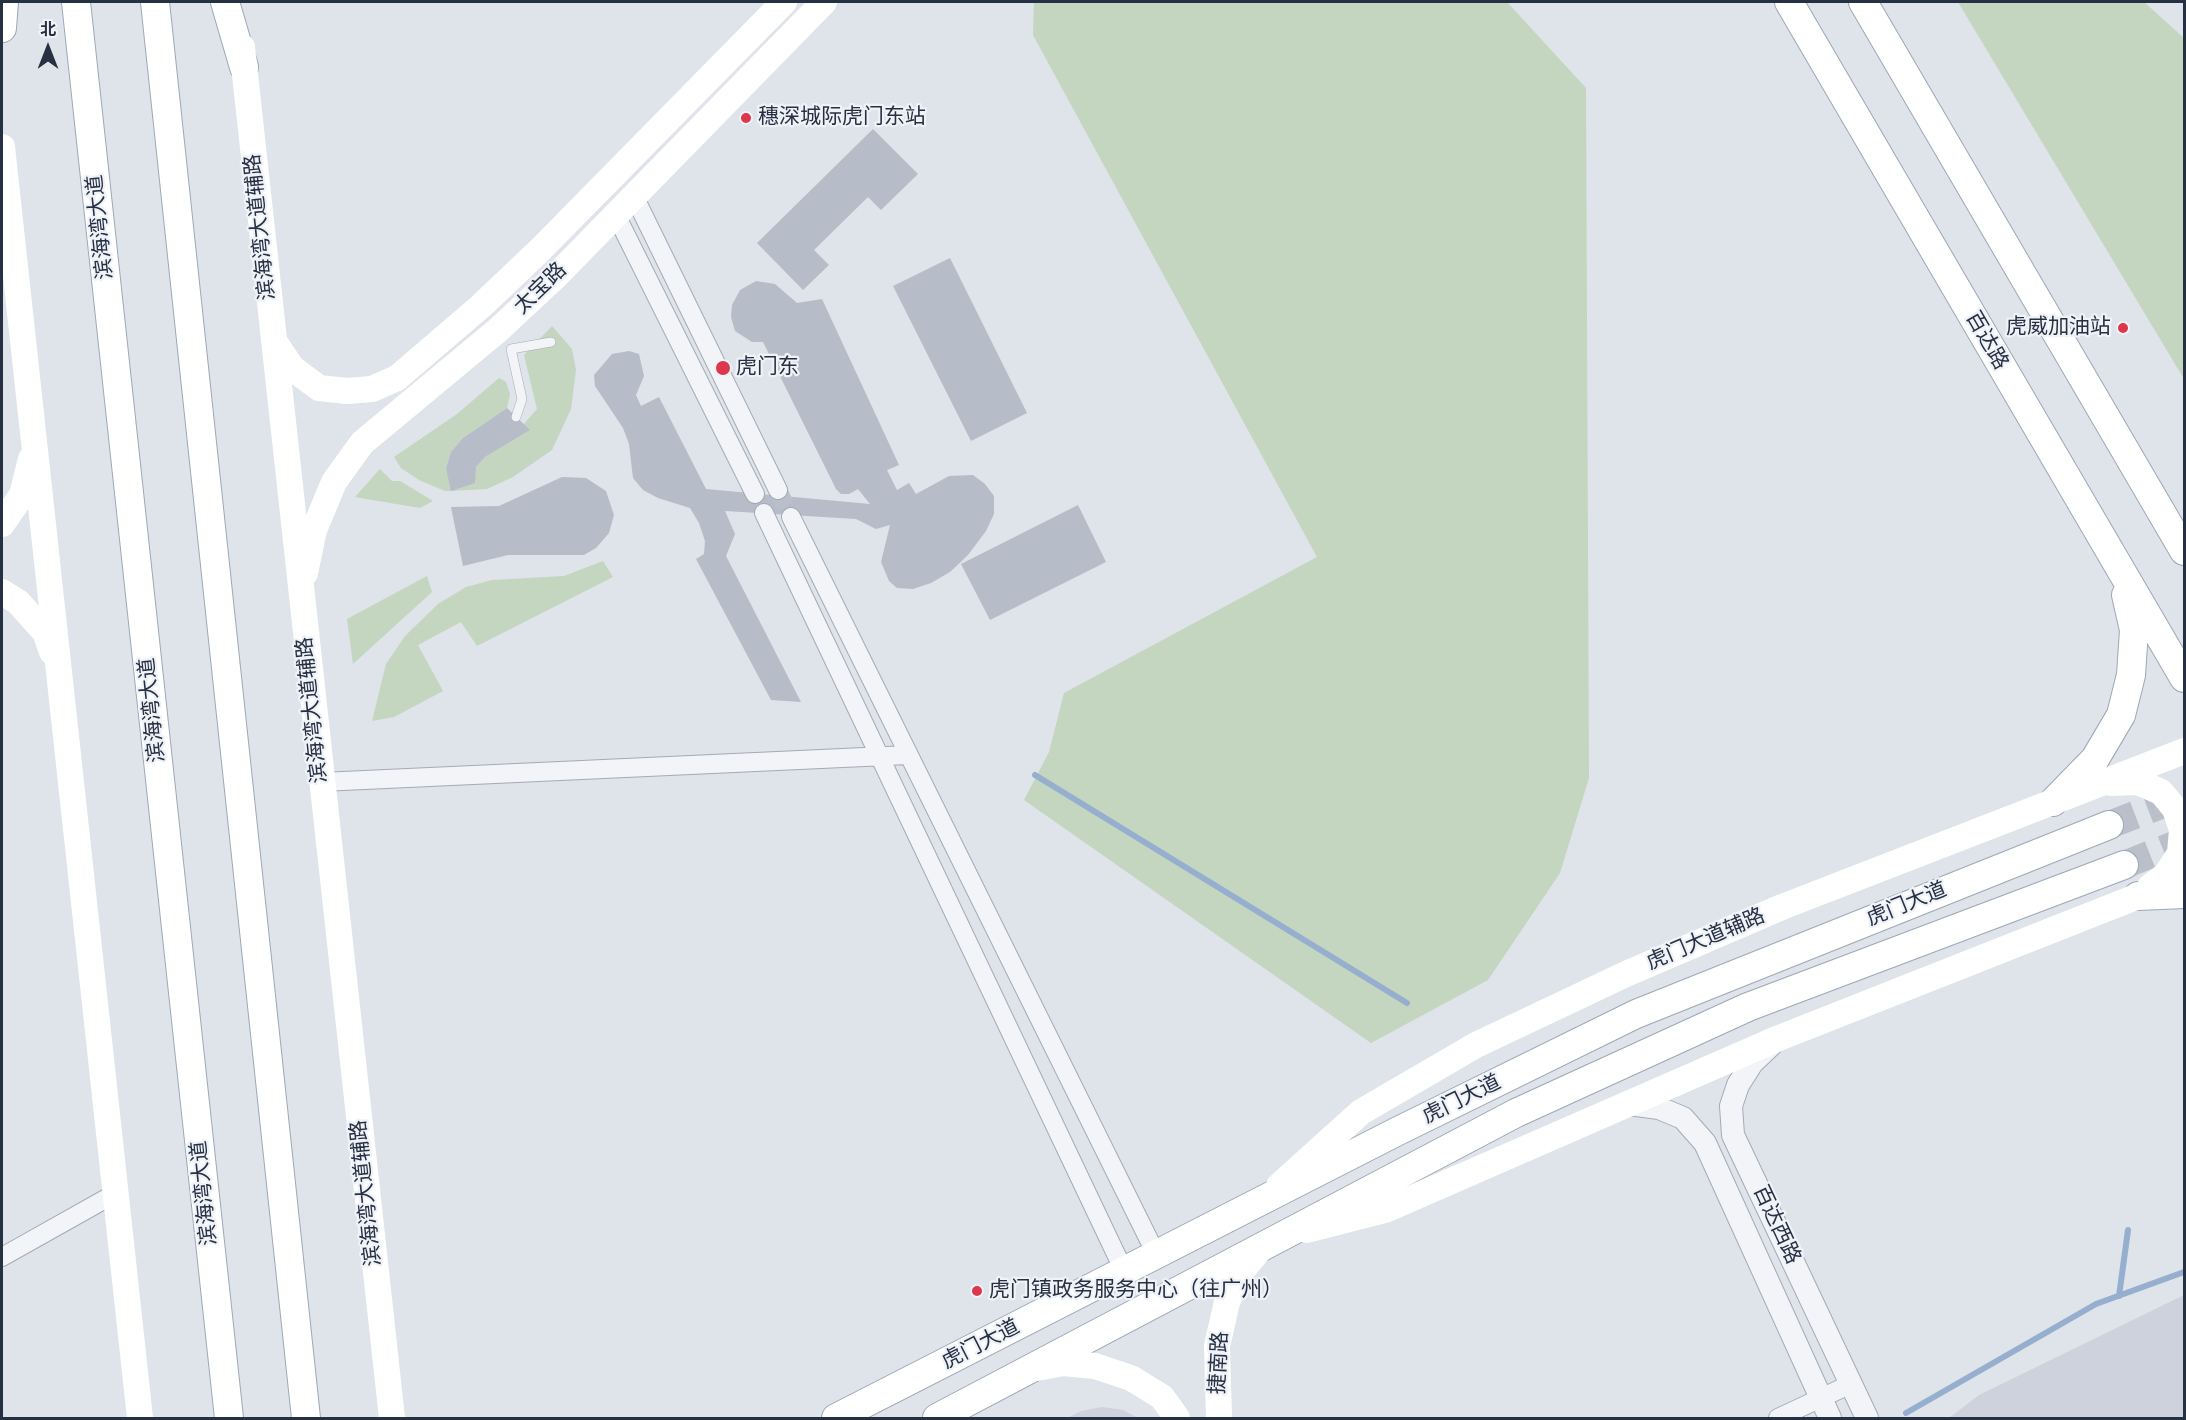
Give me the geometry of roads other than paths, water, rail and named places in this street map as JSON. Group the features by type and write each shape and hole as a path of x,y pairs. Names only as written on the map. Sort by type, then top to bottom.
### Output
{"main road":[{"path":"2,28 4,2"},
{"name":"滨海湾大道","path":"76,2 229,1419"},
{"path":"154,2 306,1419"},
{"path":"225,2 244,67"},
{"name":"滨海湾大道辅路","path":"237,2 300,597 392,1419"},
{"name":"太宝路","path":"272,338 292,368 319,388 347,391 372,389 397,378 481,306 539,250 784,2"},
{"name":"太宝路","path":"300,597 314,530 334,482 362,443 498,330 634,196 824,2"},
{"path":"1776,2 1811,40"},
{"name":"百达路","path":"1789,2 2184,678"},
{"path":"1868,7 2184,551"},
{"path":"2,147 140,1419"},
{"path":"2,524 22,495 35,444"},
{"path":"2053,802 2095,759 2121,715 2131,675 2134,630 2120,569"},
{"path":"2,592 18,602 45,632 59,672"},
{"name":"虎门大道辅路","path":"1266,1198 1361,1112 1476,1045 1626,974 1782,907 2184,752"},
{"path":"2103,783 2138,782 2161,792 2175,809 2181,830 2180,853 2166,875 2138,896"},
{"name":"虎门大道","path":"836,1419 1266,1198 1636,1014 2109,825"},
{"name":"虎门大道","path":"937,1419 1516,1113 1748,1008 2124,865"},
{"path":"1273,1241 1385,1210 1779,1038 2184,878"},
{"path":"2138,896 2184,894"},
{"name":"捷南路","path":"1219,1419 1217,1346 1227,1302 1240,1273 1273,1241"},
{"path":"1031,1370 1063,1363 1095,1366 1131,1378 1162,1397 1177,1419"}],"street":[{"path":"634,196 778,490"},
{"path":"616,214 755,494"},
{"path":"764,513 1124,1271"},
{"path":"791,517 1156,1254"},
{"path":"321,782 908,755"},
{"name":"百达西路","path":"1779,1038 1752,1063 1738,1084 1731,1107 1733,1135 1867,1419"},
{"name":"百达西路","path":"1629,1104 1659,1108 1683,1118 1705,1143 1830,1419"},
{"path":"2,1257 116,1194"},
{"path":"1778,1419 1851,1384"}],"lane":[{"path":"516,417 522,399 511,349 551,342"}],"waterway":[{"path":"1035,775 1407,1003"},
{"path":"2119,1296 2128,1230"},
{"path":"1906,1413 2096,1304 2184,1272"}],"tunnel":[{"path":"778,490 791,517"},
{"path":"2109,825 2184,796"},
{"path":"2124,865 2184,841"}],"place":[{"name":"穗深城际虎门东站","path":"746,118"},
{"name":"虎威加油站","path":"2123,328"},
{"name":"虎门东","path":"723,368"},
{"name":"虎门镇政务服务中心（往广州）","path":"977,1291"}]}
